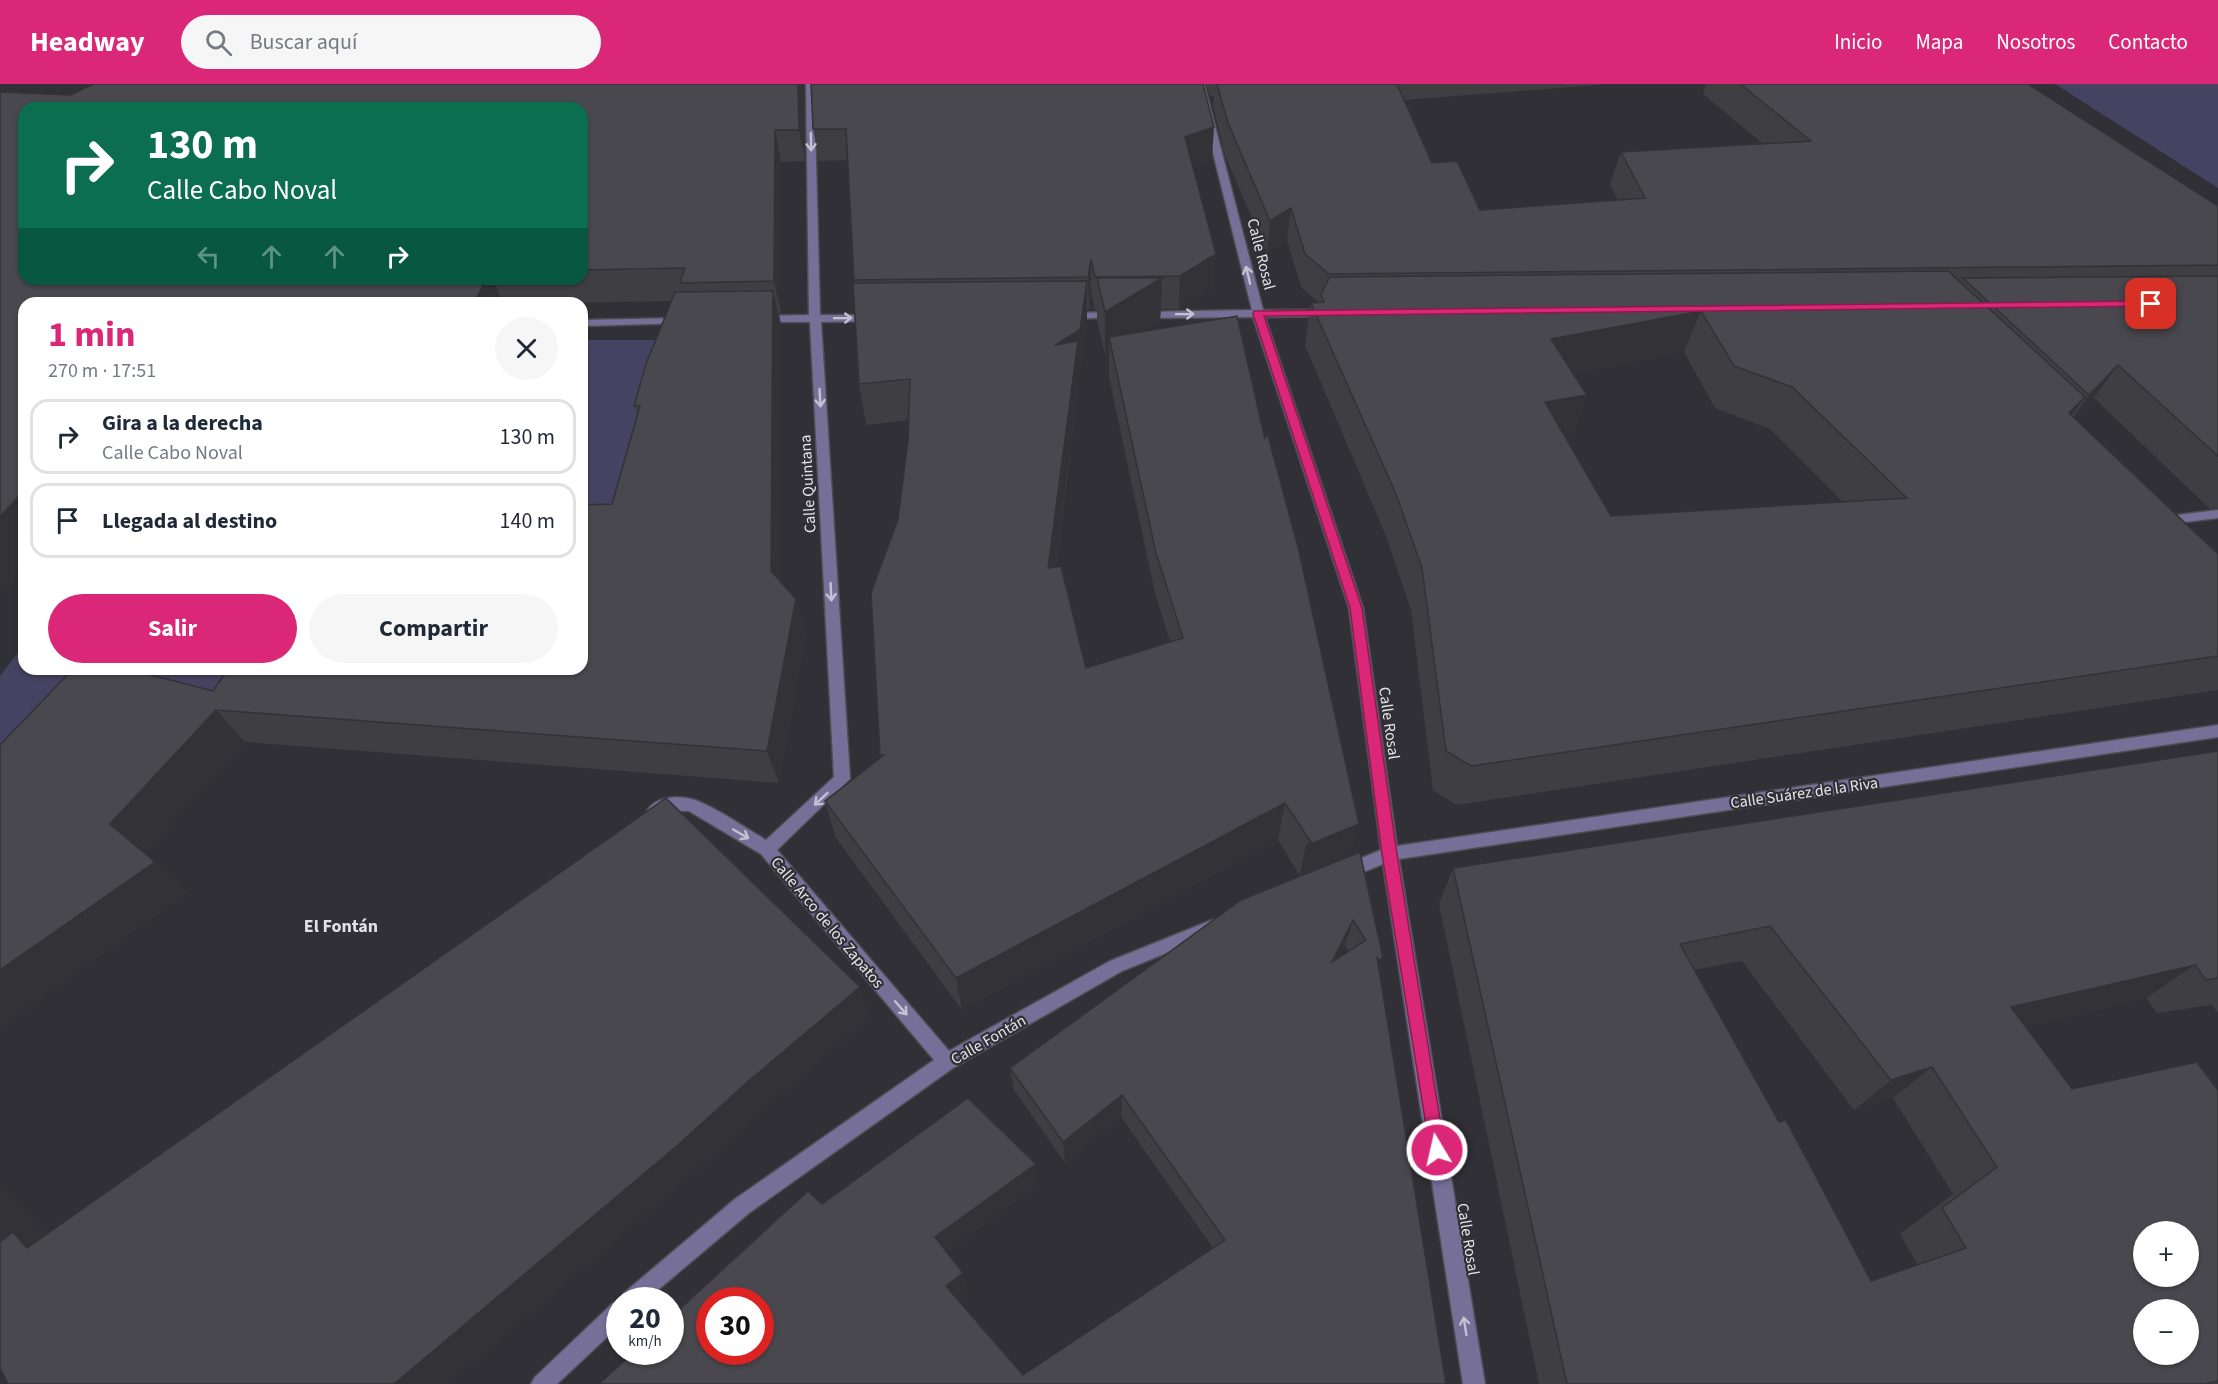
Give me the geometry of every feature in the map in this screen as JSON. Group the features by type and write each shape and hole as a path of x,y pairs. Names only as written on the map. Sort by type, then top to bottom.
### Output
{"street":[{"name":"Calle Quintana","path":"767,849 842,779 815,318 810,84"},
{"name":"Calle Rosal","path":"1200,84 1210,101 1258,314 1356,608 1390,854 1474,1384"},
{"path":"1052,316 1340,313"},
{"path":"748,320 886,318"},
{"path":"588,323 700,321"},
{"path":"2156,526 2218,514"},
{"name":"Calle Suárez de la Riva","path":"1390,854 2218,731"},
{"name":"Calle Arco de los Zapatos","path":"643,819 662,805 691,805 767,849 947,1062"},
{"path":"1335,876 1390,854"},
{"name":"Calle Fontán","path":"645,1287 742,1206 947,1062 1116,966 1226,921"},
{"path":"542,1384 606,1323"}],"shaded area":[{"path":"2055,84 2218,84 2218,188"},
{"path":"588,340 680,340 638,472 588,539"},
{"path":"18,653 18,675 265,675 0,816 0,676"}],"building":[{"path":"93,84 798,84 799,130 775,130 774,281 680,283 685,268 588,270 588,102 18,102 18,285 483,285 477,297 18,297 18,497 0,517 0,92 71,95"},
{"path":"811,84 1203,84 1214,127 1185,137 1216,254 1180,276 1095,277 1091,259 1088,277 854,280 846,129 813,129"},
{"path":"1217,84 1397,84 1432,163 1457,161 1480,210 1645,198 1621,152 1811,141 1740,84 2028,84 2218,206 2218,265 1329,274 1305,254 1291,208 1270,221 1228,123"},
{"path":"1948,271 2085,397 2069,413 2218,554 2218,656 1471,766 1446,751 1422,568 1396,494 1311,303 1324,302 1321,294 1330,277","holes":["1701,311 1734,366 1792,387 1907,498 1611,516 1545,402 1587,395 1551,339"]},
{"path":"2218,276 2218,456 2118,365 2089,395 1963,278"},
{"path":"1097,278 1162,278 1105,312"},
{"path":"1087,281 1080,330 1055,345 1078,341 1048,568 1061,566 1086,668 1183,638 1156,553 1109,337 1237,316 1265,439 1267,432 1298,547 1359,824 1306,846 1311,842 1285,803 956,978 825,801 884,755 880,755 871,593 898,519 908,441 910,379 859,384 853,283"},
{"path":"773,291 771,571 796,599 767,751 216,710 110,824 155,862 0,970 0,745 67,675 151,675 213,691 224,675 588,675 588,505 612,504 640,406 634,406 646,364 675,292"},
{"path":"2218,751 2218,978 2206,980 2195,965 2011,1007 2072,1089 2197,1062 2218,1090 2218,1381 2205,1384 1567,1384 1453,868","holes":["1770,926 1891,1080 1932,1067 1997,1167 1942,1208 1966,1248 1871,1281 1786,1120 1779,1122 1680,944"]},
{"path":"666,798 860,987 744,1085 678,1145 394,1384 8,1384 0,1368 0,1242 13,1232 27,1248"},
{"path":"1360,852 1383,958 1379,960 1377,957 1446,1384 599,1384 620,1365 684,1365 684,1305 696,1294 696,1365 774,1365 774,1287 704,1287 808,1191 822,1204 968,1098 1036,1164 935,1237 963,1273 946,1286 1023,1375 1225,1240 1122,1095 1063,1142 1010,1068 1241,900","holes":["1353,920 1366,940 1332,962"]}],"district":[{"name":"El Fontán","path":"341,926"}],"route":[{"path":"1437,1150 1390,854 1356,608 1258,314 2151,304"}]}
